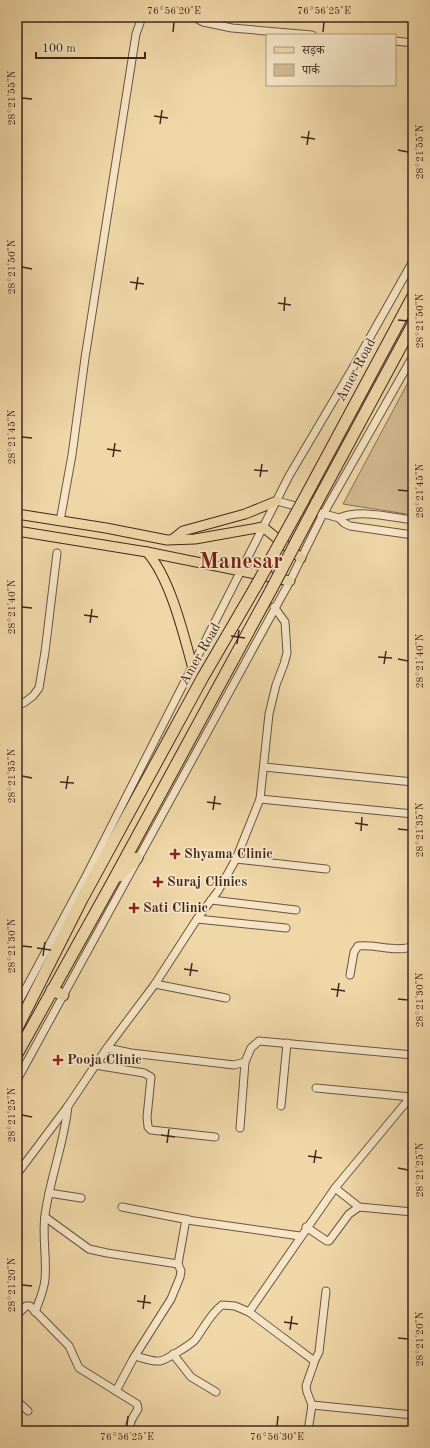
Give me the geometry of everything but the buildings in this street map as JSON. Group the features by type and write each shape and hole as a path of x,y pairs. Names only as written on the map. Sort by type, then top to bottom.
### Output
{"highway":[{"name":"Amer Road","path":"17,1028 82,899 203,677 303,501 413,296"},
{"name":"Amer Road","path":"17,1054 112,883 271,590 413,324"},
{"path":"112,883 137,858"},
{"path":"82,899 84,880"},
{"path":"52,990 63,995"}],"main road":[{"path":"173,539 183,531 190,528 245,514 277,501"},
{"path":"17,514 167,540 195,539 263,527 301,558"},
{"path":"17,531 147,552 290,581"},
{"path":"147,552 154,559 170,594 192,665"}],"street":[{"path":"60,521 72,455 85,358 136,34 142,17"},
{"path":"194,17 203,22 232,28 301,34"},
{"path":"396,41 413,42"},
{"path":"17,1005 19,997 84,880 289,476 351,371 413,261"},
{"path":"17,1080 274,607 290,581 323,514 413,356"},
{"path":"277,501 339,518 350,526 413,535"},
{"path":"339,518 348,514 361,514 413,520"},
{"path":"17,706 33,696 39,688 45,652 56,552"},
{"path":"17,1174 68,1106 107,1048 155,984 197,919 225,880 236,859 260,799 269,714 276,685 287,653 285,622 274,607"},
{"path":"264,766 413,782"},
{"path":"260,799 413,814"},
{"path":"236,859 326,869"},
{"path":"211,900 296,910"},
{"path":"197,919 286,928"},
{"path":"350,975 354,952 358,946 367,945 402,949 413,946"},
{"path":"155,984 226,998"},
{"path":"240,1128 245,1062 251,1048 259,1040 413,1054"},
{"path":"281,1106 287,1043"},
{"path":"107,1048 152,1056 234,1065 245,1062"},
{"path":"95,1065 144,1073 151,1078 147,1117 148,1127 152,1130 215,1138"},
{"path":"316,1088 411,1098"},
{"path":"249,1312 300,1236 335,1188 411,1098"},
{"path":"35,1312 45,1281 45,1217 49,1192 63,1141 68,1106"},
{"path":"335,1188 359,1207 413,1212"},
{"path":"49,1192 80,1198"},
{"path":"122,1207 186,1219 300,1236"},
{"path":"306,1228 325,1241 329,1241 349,1214 359,1207"},
{"path":"45,1217 89,1249 178,1264"},
{"path":"116,1391 135,1356 171,1299 181,1271 178,1264 186,1219"},
{"path":"308,1431 312,1405 306,1386 319,1352 326,1291"},
{"path":"135,1356 160,1361 188,1346 217,1309 222,1305 235,1306 249,1312 310,1356 314,1362"},
{"path":"17,1315 28,1306 69,1346 79,1368 138,1406 137,1411 130,1422 130,1431"},
{"path":"173,1354 191,1377 216,1392"},
{"path":"17,1401 28,1411"},
{"path":"312,1405 413,1415"}],"green space":[{"path":"413,373 413,515 343,504"}],"place":[{"name":"Shyama Clinic","path":"175,854"},
{"name":"Suraj Clinics","path":"158,882"},
{"name":"Sati Clinic","path":"134,908"},
{"name":"Pooja Clinic","path":"58,1060"}],"district":[{"name":"Manesar","path":"241,562"}]}
